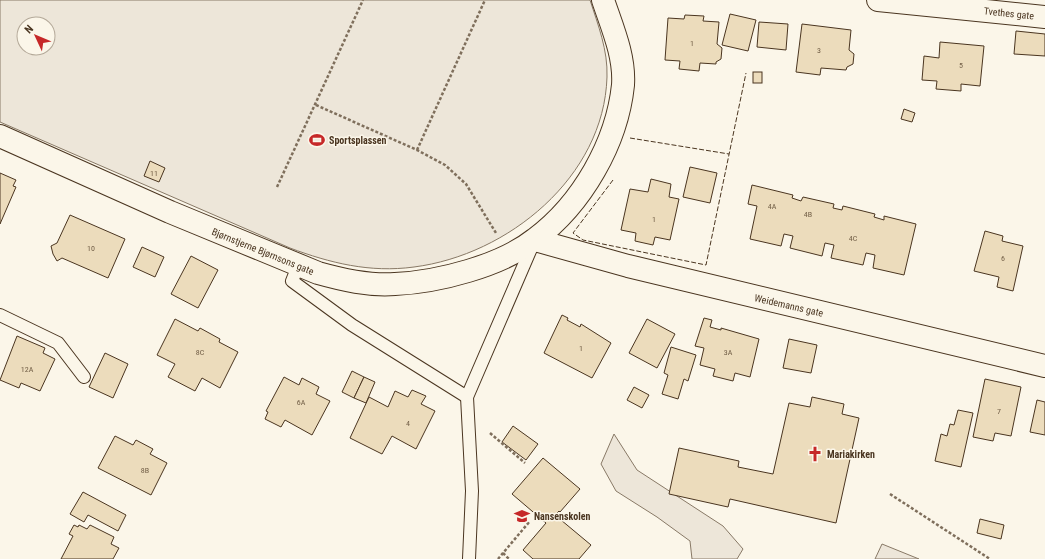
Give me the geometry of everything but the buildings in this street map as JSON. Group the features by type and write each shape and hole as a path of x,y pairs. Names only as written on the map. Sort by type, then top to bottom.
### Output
{"street":[{"name":"Bjørnstjerne Bjørnsons gate","path":"0,136 170,212 298,266 342,280 395,284 452,275 508,255 535,240 563,213 583,189 597,164 611,134 620,104 623,84 622,59 603,0"},
{"name":"Tvethes gate","path":"878,0 1045,17"},
{"name":"Weidemanns gate","path":"535,240 628,266 1045,366"}],"lane":[{"path":"469,559 472,491 467,397 535,240"},
{"path":"298,266 292,281 352,326 467,397"},
{"path":"0,315 58,343 84,377"}],"path":[{"path":"277,186 316,105 363,0"},
{"path":"417,150 484,0"},
{"path":"316,105 417,150 445,165 466,184 508,255"},
{"path":"468,414 525,463"},
{"path":"890,494 990,559"},
{"path":"498,559 530,521"},
{"path":"503,553 509,559"}],"shaded area":[{"name":"Sportsplassen","path":"0,0 590,0 602,38 606,57 607,77 602,113 589,147 569,178 545,205 516,228 483,246 449,259 414,267 398,269 366,268 335,262 290,248 0,122"},
{"path":"614,434 637,470 723,526 743,549 737,559 692,559 690,541 657,517 616,491 601,464"},
{"path":"882,544 919,559 875,559"}],"fence":[{"path":"613,180 573,233 583,240 706,265 746,73"},
{"path":"630,138 729,154"}],"place":[{"name":"Sportsplassen","path":"317,140"},
{"name":"Mariakirken","path":"815,454"},
{"name":"Nansenskolen","path":"522,516"}]}
